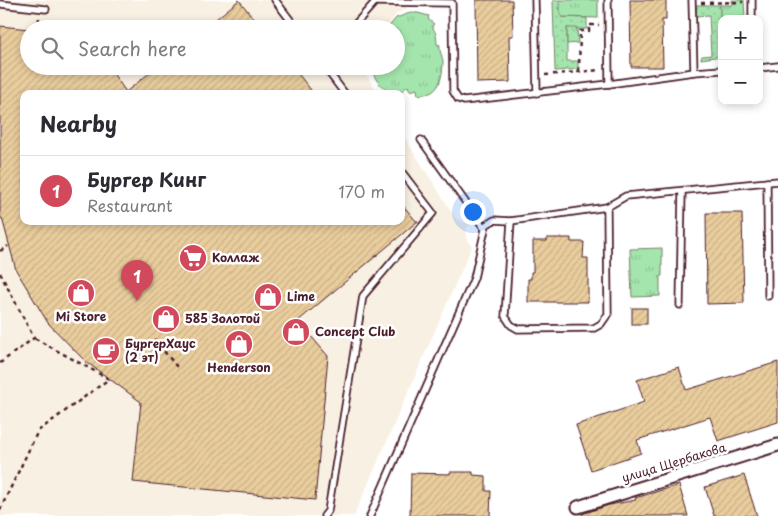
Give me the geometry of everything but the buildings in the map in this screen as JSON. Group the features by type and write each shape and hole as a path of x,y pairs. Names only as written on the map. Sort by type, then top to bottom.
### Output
{"street":[{"name":"улица Щербакова","path":"578,507 778,445"}],"lane":[{"path":"275,0 289,20"},
{"path":"535,0 537,93"},
{"path":"608,0 609,84"},
{"path":"358,20 374,1 452,1 453,91 454,95 464,101 718,70"},
{"path":"752,1 752,15"},
{"path":"692,2 694,72"},
{"path":"0,4 46,10"},
{"path":"763,68 778,66"},
{"path":"331,75 342,90"},
{"path":"421,140 484,228"},
{"path":"324,516 328,511 363,296 433,213 405,175"},
{"path":"370,516 474,278 486,225 494,220 512,221 607,207 626,196 778,181"},
{"path":"767,182 768,296"},
{"path":"680,305 682,191"},
{"path":"512,221 505,316 507,319 518,329 594,328 601,324 608,314 607,207"}],"path":[{"path":"692,2 752,1"},
{"path":"579,72 580,31 589,31 589,25 608,25"},
{"path":"536,75 609,69"},
{"path":"0,252 8,246"},
{"path":"0,272 34,338 109,380 38,431 0,510"},
{"path":"0,363 34,338"},
{"path":"154,339 177,367"}],"shaded area":[{"path":"0,0 405,0 407,9 397,13 392,20 20,20 20,75 366,75 376,90 20,90 20,225 405,225 405,138 456,219 470,225 466,228 468,242 472,246 354,516 0,516"}],"green space":[{"path":"553,0 560,0 562,17 587,18 587,29 567,29 567,61 578,61 578,69 555,71"},
{"path":"560,0 598,0 598,18 562,17"},
{"path":"732,0 744,0 745,15 720,15 720,5 732,5"},
{"path":"696,5 720,5 720,15 718,15 718,57 701,59 702,56 711,55 709,15 696,16"},
{"path":"410,13 418,13 429,16 428,19 434,24 432,26 436,34 437,44 440,45 443,70 437,88 430,93 418,95 417,89 410,91 408,86 403,90 386,90 375,77 374,75 405,75 405,20 394,20"},
{"path":"567,28 577,28 578,43 567,44"},
{"path":"662,248 660,296 632,297 630,249"}],"place":[{"name":"Коллаж","path":"193,258"},
{"name":"Mi Store","path":"81,293"},
{"name":"Lime","path":"268,297"},
{"name":"Бургер Кинг","path":"137,301"},
{"name":"585 Золотой","path":"166,319"},
{"name":"Concept Club","path":"296,332"},
{"name":"Henderson","path":"239,344"},
{"name":"БургерХаус (2 эт)","path":"106,351"}]}
